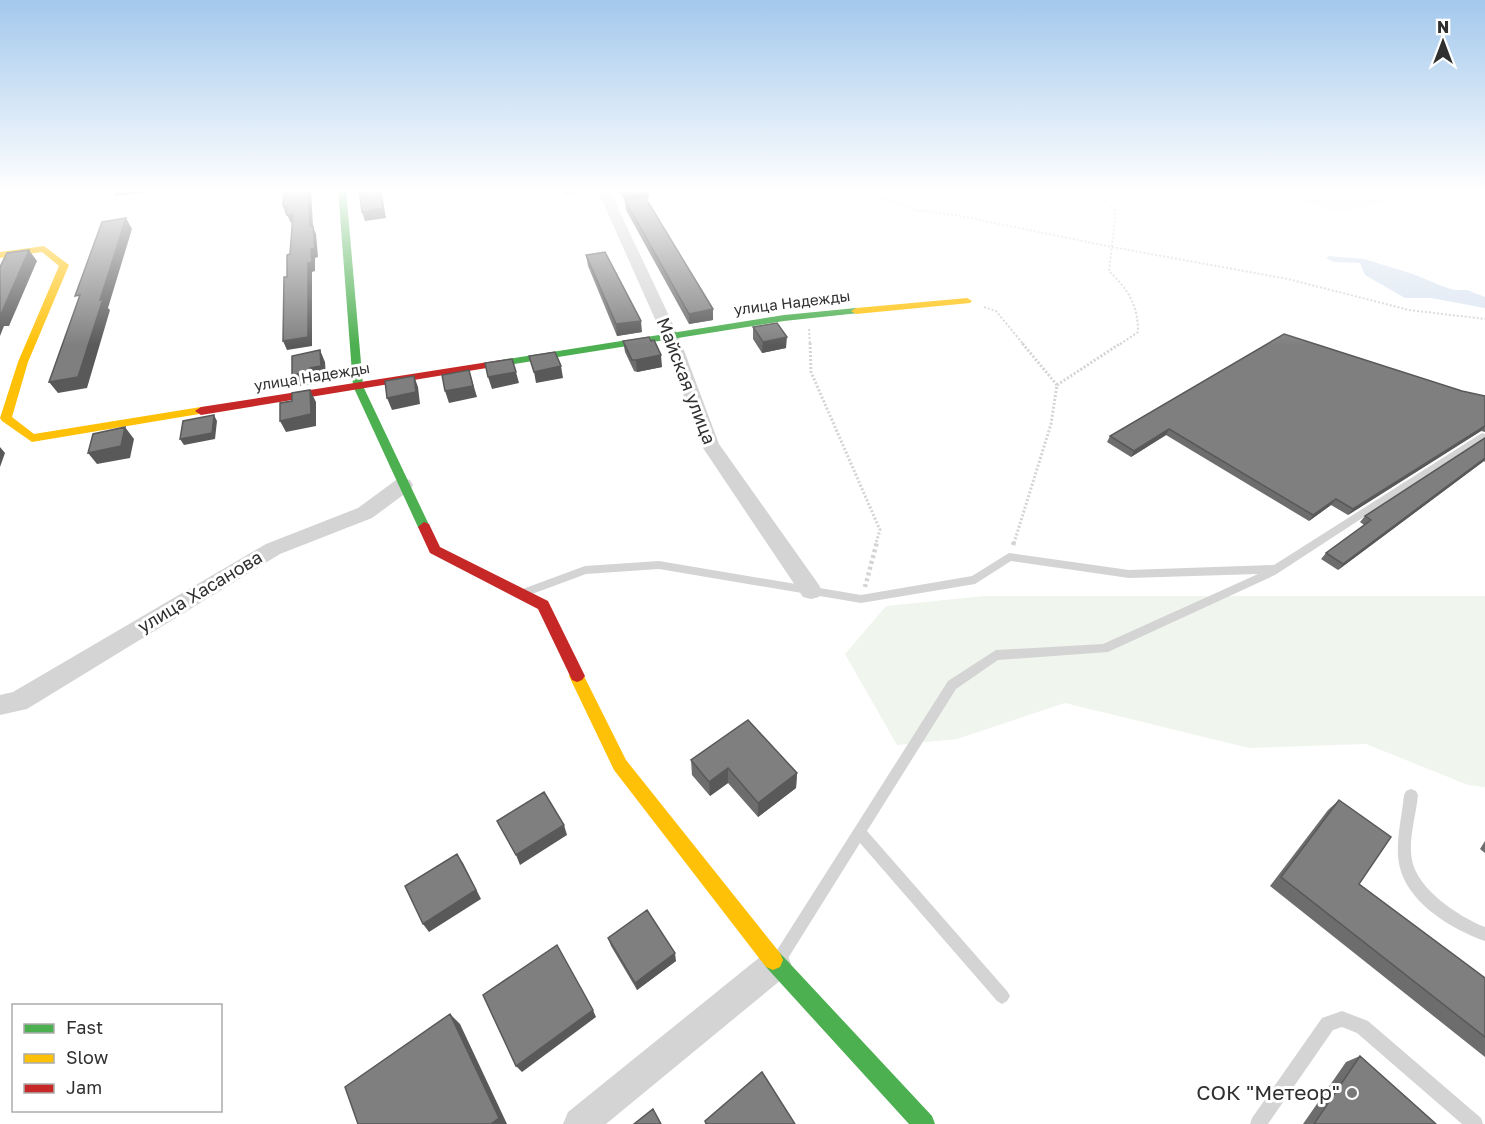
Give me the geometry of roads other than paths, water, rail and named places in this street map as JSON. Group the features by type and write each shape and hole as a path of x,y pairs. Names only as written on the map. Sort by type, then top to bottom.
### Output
{"street":[{"path":"346,241 358,386 435,550 543,605 620,765 776,964 924,1124"},
{"name":"Майская улица","path":"627,241 671,337 710,446 811,591"},
{"name":"улица Надежды","path":"0,255 44,249 64,265 23,362 6,418 32,438 808,315 968,301"},
{"name":"улица Хасанова","path":"0,705 18,702 273,549 365,513 404,486"},
{"path":"580,1124 776,964"}],"lane":[{"path":"776,964 951,685 996,655 1104,649 1276,569 1482,436"},
{"path":"521,594 585,570 659,566 861,599 975,580 1009,557 1129,574 1276,569"},
{"path":"1411,795 1404,861 1414,883 1439,908 1475,931 1485,934"},
{"path":"859,832 1002,996"},
{"path":"1258,1124 1328,1024 1342,1019 1362,1027 1474,1124"}],"place":[{"name":"СОК \"Метеор\"","path":"1352,1093"}]}
